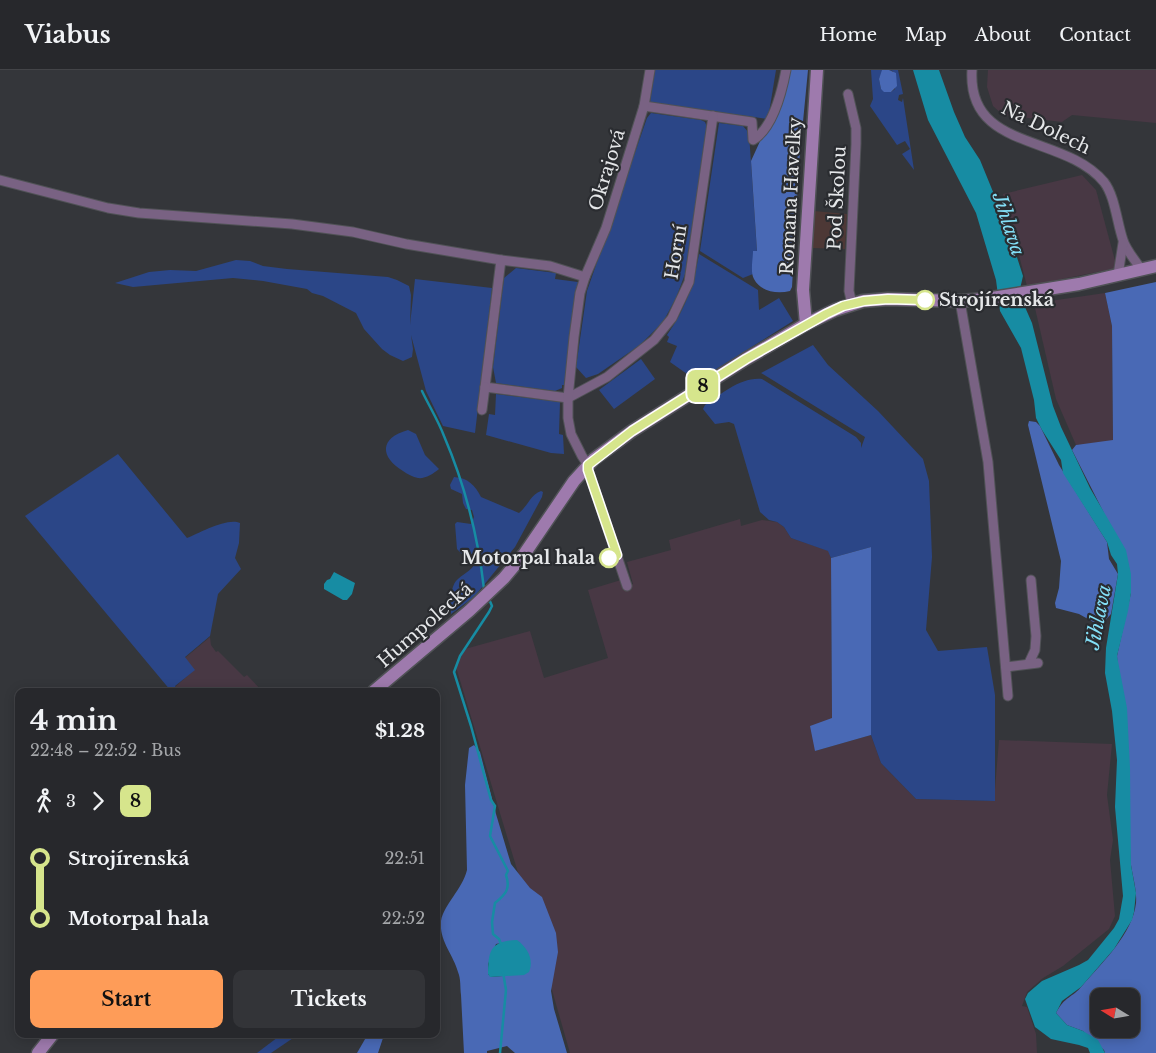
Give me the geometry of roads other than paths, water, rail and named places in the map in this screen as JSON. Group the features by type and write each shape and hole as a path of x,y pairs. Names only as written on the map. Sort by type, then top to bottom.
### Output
{"main road":[{"name":"Romana Havelky","path":"806,324 803,290 817,70"},
{"path":"960,301 986,299 1040,290 1156,266"},
{"name":"Humpolecká","path":"378,688 469,611 504,578 525,553 565,493 588,465 632,431 806,324 834,310 852,304 888,299 960,301"},
{"path":"38,1053 50,1038"}],"street":[{"name":"Okrajová","path":"588,465 571,434 568,398 580,293 606,228 644,106 650,70"},
{"path":"644,106 752,122 753,140 765,130 769,123 783,85 786,70"},
{"name":"Na Dolech","path":"972,70 972,85 976,104 990,122 998,128 1050,148 1076,161 1093,171 1105,183 1110,192 1123,243 1141,269"},
{"name":"Pod Školou","path":"848,94 856,128 849,291 852,304"},
{"name":"Horní","path":"568,398 607,377 654,340 672,318 689,282 713,116"},
{"path":"0,180 108,208 139,213 310,226 353,232 406,244 550,266 585,277"},
{"name":"Na Dolech","path":"1118,275 1123,243"},
{"path":"482,410 501,260"},
{"path":"960,301 988,462 1008,696"},
{"path":"485,387 568,398"},
{"path":"588,465 588,470 627,586"},
{"path":"1006,667 1033,663 1036,636 1031,580"}],"waterway":[{"path":"422,391 452,454 464,492 474,530 484,589"},
{"path":"489,599 492,606 460,656 454,672 491,800 495,806 490,836 508,871 506,875 507,888 495,903 492,922 493,934 499,939 501,944"},
{"path":"500,1053 506,990 503,972"}],"place":[{"name":"Strojírenská","path":"925,300"},
{"name":"Motorpal hala","path":"609,558"}],"water label":[{"name":"Jihlava","path":"1009,224"},
{"name":"Jihlava","path":"1098,617"}]}
